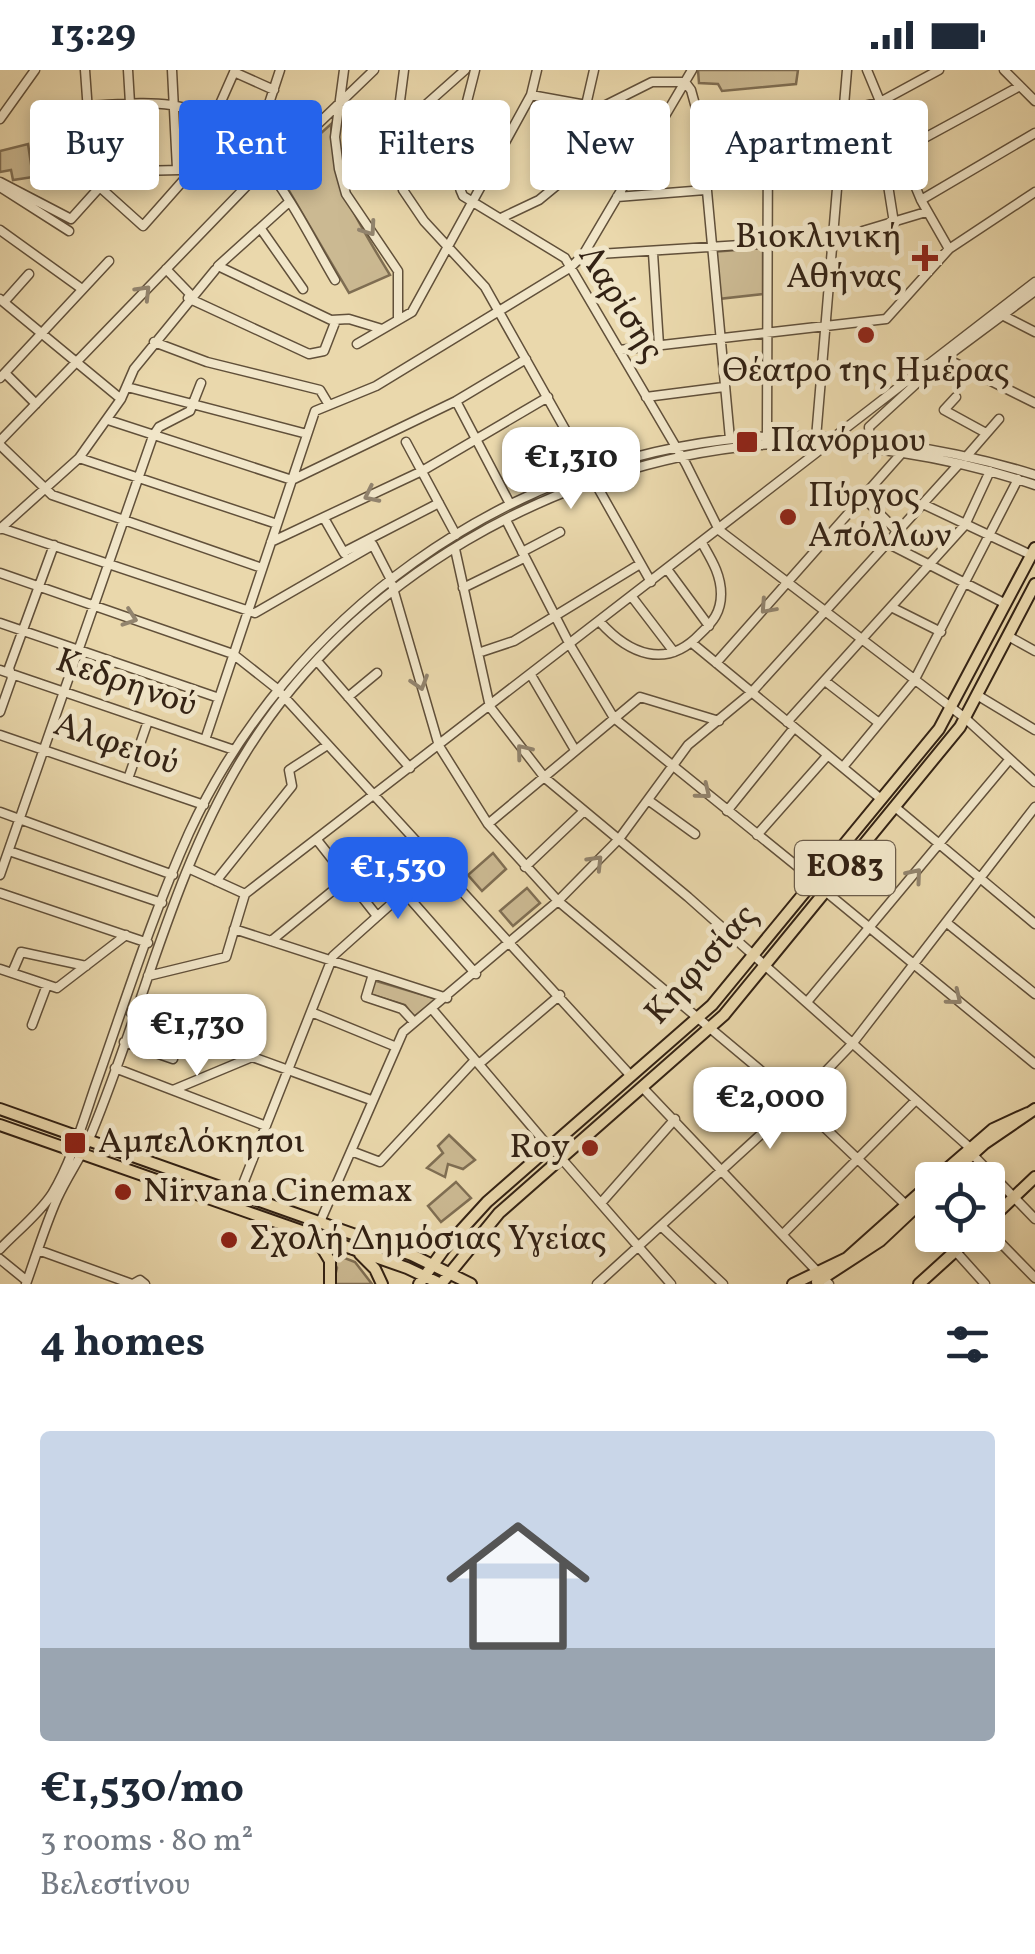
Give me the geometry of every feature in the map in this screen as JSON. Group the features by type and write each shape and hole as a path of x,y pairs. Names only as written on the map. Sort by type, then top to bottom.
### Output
{"main road":[{"name":"Κηφισίας","path":"422,1280 488,1202 699,1019 952,708 1033,552"},
{"name":"Κηφισίας","path":"444,1279 499,1214 711,1029 965,718 1033,592"},
{"path":"0,1110 434,1263 444,1279"},
{"path":"960,1162 1006,1128 1033,1114"},
{"path":"0,1125 350,1248 422,1280 470,1284"},
{"path":"968,1162 1006,1128"},
{"path":"965,1162 973,1153"},
{"path":"1005,1206 1035,1177"},
{"path":"825,1281 915,1198"},
{"path":"793,1284 825,1281 880,1241 915,1208"},
{"path":"812,1284 825,1281 884,1245 915,1217"},
{"path":"314,1235 330,1261 330,1284"},
{"path":"350,1248 370,1263 382,1284"},
{"path":"919,1284 954,1252"}],"street":[{"path":"2,113 36,70"},
{"path":"85,70 85,100"},
{"path":"128,70 130,100"},
{"path":"159,169 177,169 172,70"},
{"path":"271,100 280,70"},
{"path":"344,70 336,154 346,194 396,266 401,282 398,319"},
{"path":"322,123 374,70"},
{"path":"399,100 404,70"},
{"path":"431,100 465,70"},
{"path":"470,201 463,196 458,181 475,70"},
{"path":"358,344 412,312 530,96 537,70"},
{"path":"587,100 594,70"},
{"path":"670,108 692,70"},
{"path":"844,100 847,70"},
{"path":"867,70 879,100"},
{"path":"884,100 939,70"},
{"path":"1004,70 1035,101"},
{"path":"221,100 234,71 274,90"},
{"path":"616,100 652,82 685,82 694,100"},
{"path":"928,137 1020,86"},
{"path":"530,96 555,100"},
{"path":"159,105 179,107"},
{"path":"920,200 1035,133"},
{"path":"0,184 71,219 97,190"},
{"path":"0,184 69,231"},
{"path":"99,190 143,226 179,185"},
{"path":"246,190 0,443 45,490 262,568"},
{"path":"280,190 336,280"},
{"path":"403,190 424,221 473,271 499,312 651,582"},
{"path":"501,218 551,190"},
{"path":"205,740 316,411 376,386 571,267 583,255 621,190"},
{"path":"617,197 705,190 730,439"},
{"path":"767,436 769,190"},
{"path":"816,438 839,190"},
{"path":"888,190 894,223"},
{"path":"916,190 949,248"},
{"path":"619,350 886,319 949,248 1035,192"},
{"name":"Λαρίσης","path":"470,201 561,254 571,267 682,458 718,530 965,718 1035,782"},
{"path":"1,528 79,458 121,399 134,369 190,297 289,202"},
{"path":"583,255 836,239 926,212"},
{"path":"261,229 304,289"},
{"path":"0,230 82,289"},
{"path":"654,253 660,345"},
{"path":"36,404 2,375 109,261"},
{"path":"217,268 336,320 349,319 382,329"},
{"path":"166,269 190,297 309,354 324,350 336,320"},
{"path":"29,274 2,301 121,399"},
{"path":"137,972 148,976 226,957 245,894 1035,282"},
{"path":"870,444 869,427 945,358 1035,291"},
{"path":"1002,315 1035,332"},
{"path":"154,342 207,362 320,390 329,405"},
{"path":"945,358 1035,402"},
{"path":"108,420 292,480 456,401 526,359"},
{"path":"0,875 152,436 194,405 201,383"},
{"path":"128,387 307,434"},
{"path":"646,396 724,387"},
{"path":"271,542 422,471 548,397"},
{"path":"956,397 944,410 986,433"},
{"path":"456,401 510,504"},
{"path":"966,457 999,419"},
{"path":"82,1138 122,1010 203,804 276,688 339,622 390,578 510,504 676,448 730,439 816,438 990,471 1035,485"},
{"path":"406,442 456,536"},
{"path":"786,444 797,456 793,472"},
{"path":"0,1259 26,1282 76,1152 115,1068 188,868 213,808 246,751 317,662 392,590 454,549 594,476 682,458 786,444 870,444 966,457 1035,475"},
{"path":"716,663 900,455"},
{"path":"79,458 277,524"},
{"path":"320,1222 394,1046 414,1022 476,974 558,901 619,839 688,745 751,693 958,465"},
{"path":"727,810 825,681 965,525 990,471"},
{"path":"843,767 914,682 1018,479"},
{"path":"865,499 897,530"},
{"path":"1,528 258,612 345,555 439,503"},
{"path":"922,504 1033,552"},
{"path":"324,518 345,555"},
{"path":"506,520 570,644 614,718 814,880"},
{"path":"463,588 560,532"},
{"path":"600,622 629,649 656,656 678,651 692,642 709,626 720,607 722,592 717,569 702,542"},
{"path":"887,542 1006,604"},
{"path":"0,712 12,678 4,672 54,545"},
{"path":"345,555 372,545 390,578 439,746 488,824 558,901 790,1095 797,1106 907,1206"},
{"path":"454,549 490,707 545,778 916,1100 1035,1219"},
{"path":"478,653 497,649 640,564"},
{"path":"667,569 709,626"},
{"path":"0,573 234,654 286,697 326,746 632,1076"},
{"path":"632,597 678,651"},
{"path":"891,607 941,632"},
{"path":"0,623 219,698"},
{"path":"1008,636 1035,652"},
{"path":"692,642 881,799"},
{"path":"317,662 410,768"},
{"name":"Κεδρηνού","path":"4,672 234,750"},
{"path":"348,697 377,673"},
{"path":"531,675 574,750"},
{"path":"825,681 879,722"},
{"path":"977,695 1035,730"},
{"path":"488,824 644,696 719,721"},
{"path":"128,779 148,721"},
{"name":"Αλφειού","path":"0,735 213,808"},
{"path":"216,881 292,786 289,770 326,746"},
{"path":"757,835 827,756"},
{"path":"806,1002 1009,760"},
{"path":"648,800 695,834"},
{"path":"895,807 1035,924"},
{"path":"597,1284 797,1106 852,1044 1035,807"},
{"path":"0,812 173,875"},
{"path":"526,867 583,812"},
{"path":"316,840 377,916"},
{"path":"8,851 162,903"},
{"path":"238,1194 331,960 437,863"},
{"path":"188,868 245,894"},
{"path":"271,940 347,879"},
{"path":"404,892 476,974"},
{"path":"825,892 1035,1064"},
{"path":"0,893 148,943"},
{"path":"947,923 1035,994"},
{"path":"234,928 446,998"},
{"path":"32,1025 52,986 126,935"},
{"path":"52,986 4,972 21,952 86,966"},
{"path":"372,974 366,997 402,1008 414,1022"},
{"path":"351,1151 380,1162 477,1062 560,995"},
{"path":"432,1009 549,1147"},
{"path":"122,1010 372,1100"},
{"path":"311,1012 394,1046"},
{"path":"124,1042 173,1060"},
{"path":"173,1090 252,1057"},
{"path":"115,1068 266,1126"},
{"path":"643,1088 825,1281"},
{"path":"790,1095 803,1095"},
{"path":"782,1234 916,1100"},
{"path":"602,1203 675,1119"},
{"path":"0,1249 52,1195 76,1152"},
{"path":"561,1158 671,1284"},
{"path":"662,1227 722,1284"},
{"path":"1005,1247 1035,1278"},
{"path":"38,1250 132,1284 140,1280 145,1284"},
{"path":"956,1252 985,1284"}],"shaded area":[{"path":"698,70 798,70 796,84 722,91 718,84 699,83"},
{"path":"331,124 342,190 390,275 349,293 289,190 322,190 322,132"},
{"path":"28,144 30,177 13,180 11,170 0,172 0,151"},
{"path":"763,248 763,294 718,299 711,252"},
{"path":"493,853 506,869 482,891 468,875"},
{"path":"527,888 540,903 513,926 500,911"},
{"path":"373,980 437,999 414,1017 405,1005 369,994"},
{"path":"449,1135 475,1160 463,1169 448,1164 445,1177 427,1168 443,1153 438,1146"},
{"path":"456,1182 471,1198 441,1222 428,1206"},
{"path":"329,1252 355,1262 372,1284 333,1284 337,1268"}],"place":[{"name":"Βιοκλινική Αθήνας","path":"925,258"},
{"name":"Θέατρο της Ημέρας","path":"866,335"},
{"name":"Πανόρμου","path":"747,442"},
{"name":"Πύργος Απόλλων","path":"788,517"},
{"name":"Αμπελόκηποι","path":"75,1143"},
{"name":"Roy","path":"590,1148"},
{"name":"Nirvana Cinemax","path":"123,1192"},
{"name":"Σχολή Δημόσιας Υγείας","path":"229,1240"}]}
